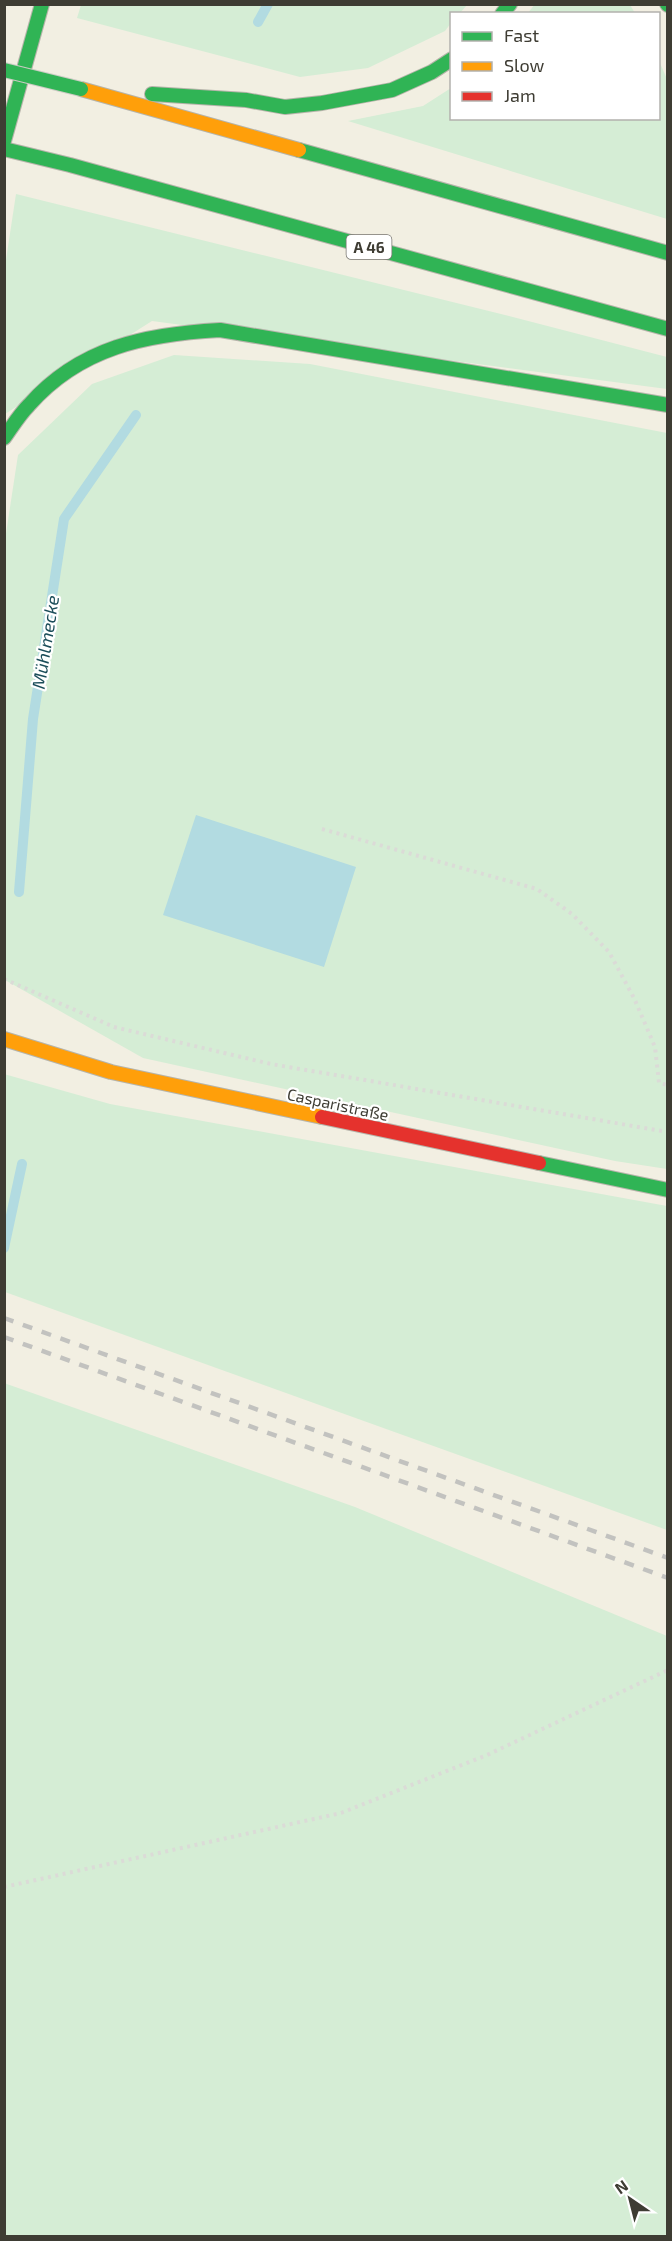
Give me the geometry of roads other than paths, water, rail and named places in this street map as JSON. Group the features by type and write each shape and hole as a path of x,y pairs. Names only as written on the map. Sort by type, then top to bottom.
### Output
{"main road":[{"path":"4,141 42,4"},
{"path":"81,89 246,100 285,107 355,99 392,90 432,72 450,60"},
{"path":"4,69 668,253"},
{"name":"A 46","path":"4,149 70,165 668,329"},
{"path":"4,438 30,403 54,380 91,358 133,342 172,333 220,330 668,405"},
{"name":"Casparistraße","path":"4,1039 111,1072 668,1190"}],"water":[{"path":"196,815 356,867 324,967 163,915"}],"waterway":[{"name":"Mühlmecke","path":"258,22 268,4"},
{"name":"Mühlmecke","path":"19,892 33,719 64,519 136,415"},
{"name":"Mühlmecke","path":"4,1248 22,1164"}],"railway":[{"path":"4,1318 668,1558"},
{"path":"4,1337 668,1578"}]}
